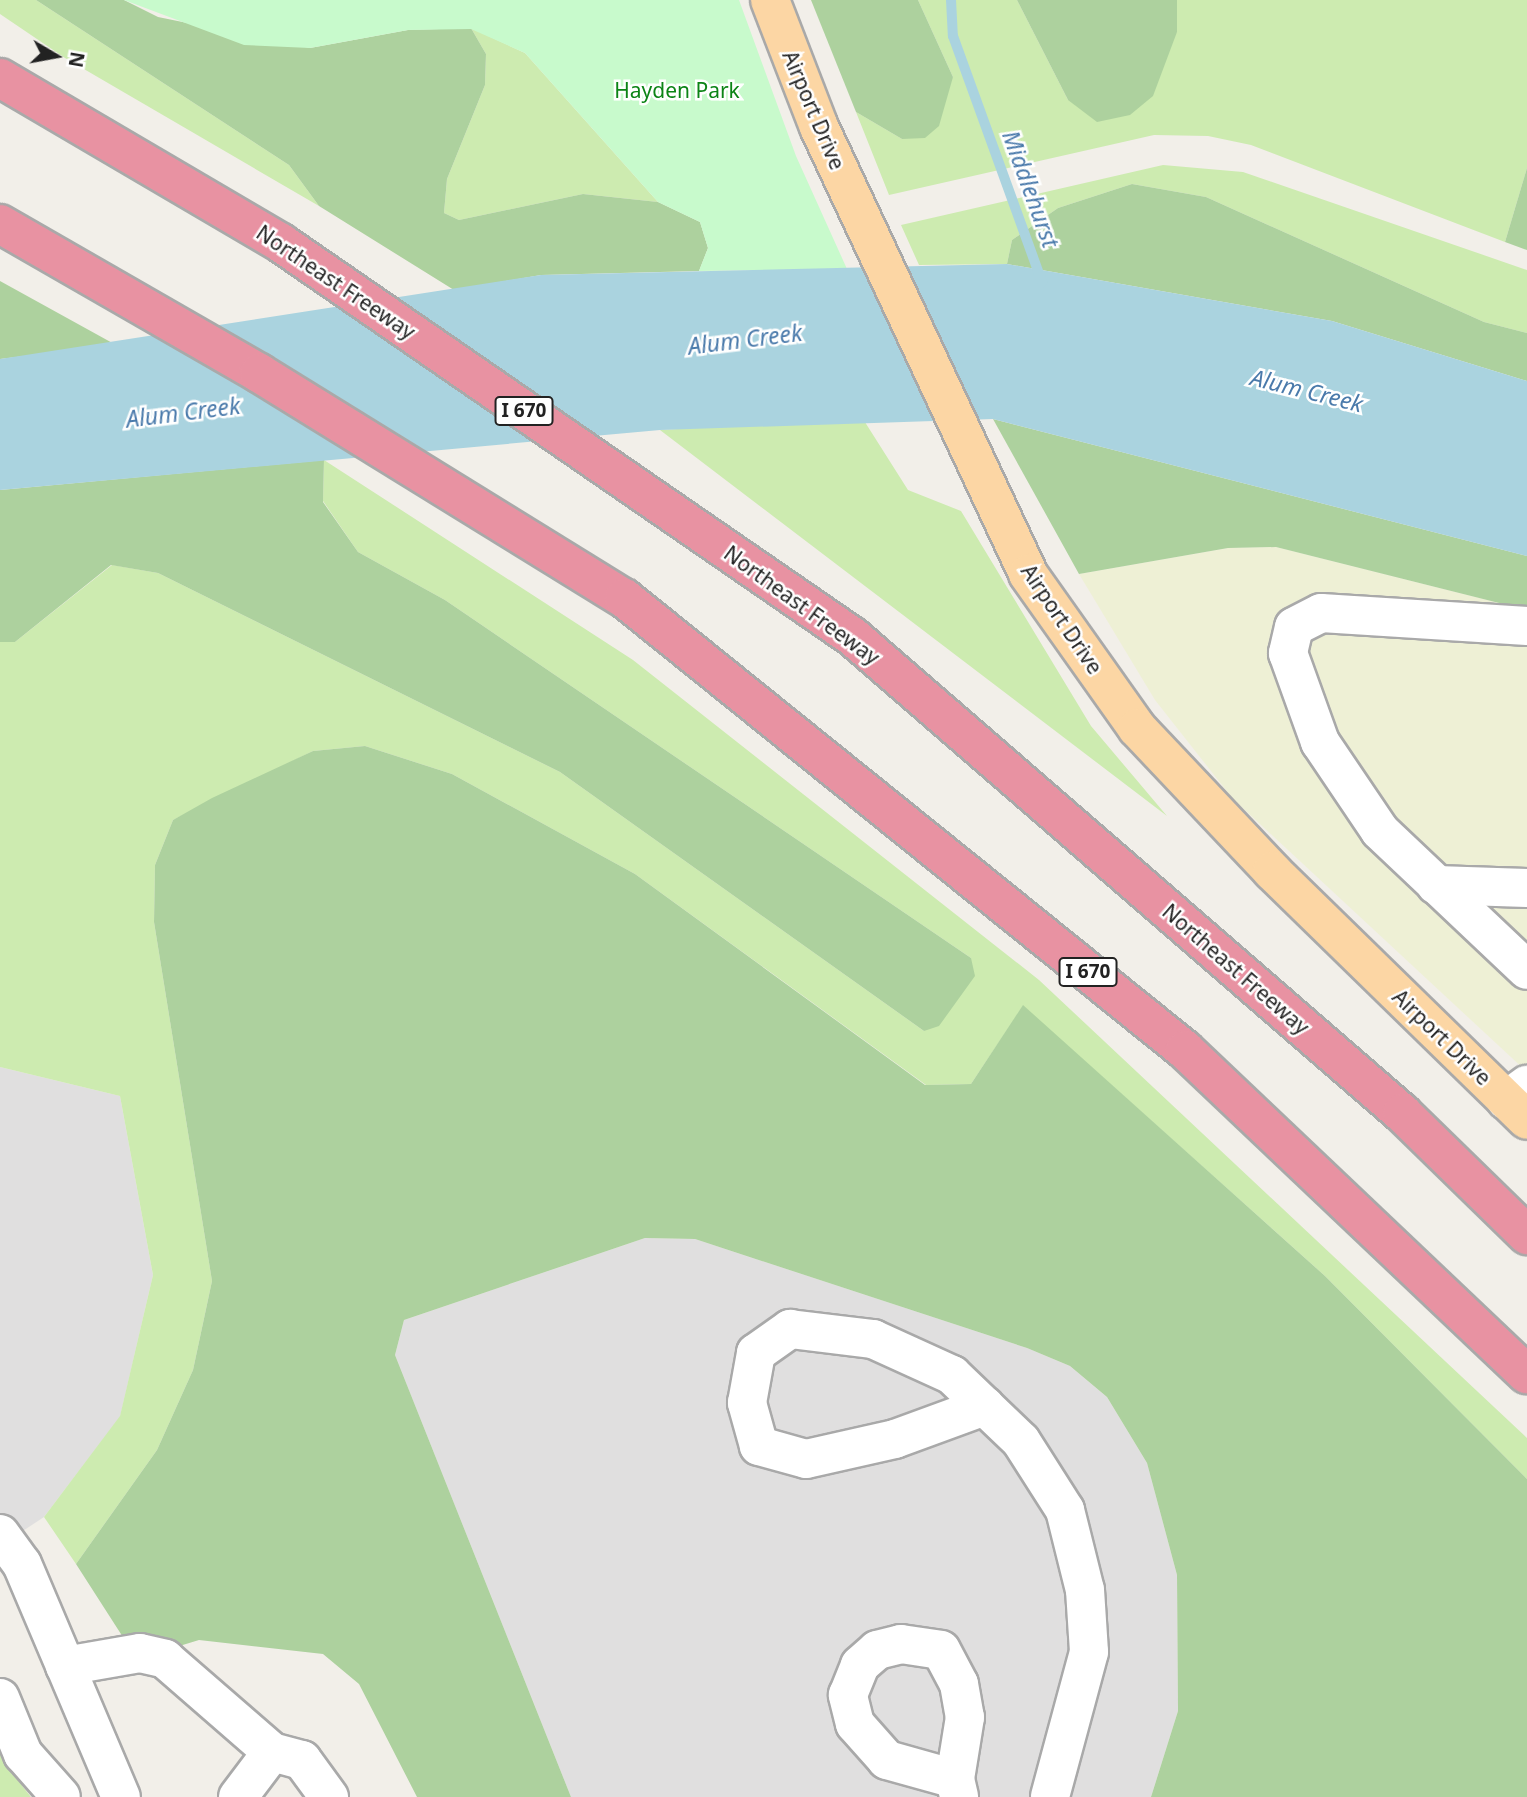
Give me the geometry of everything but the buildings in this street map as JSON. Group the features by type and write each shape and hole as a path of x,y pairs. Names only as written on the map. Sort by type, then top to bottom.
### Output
{"highway":[{"name":"Northeast Freeway","path":"0,78 193,189 853,638 1402,1113 1527,1235"},
{"name":"I 670","path":"0,224 624,598 1185,1051 1527,1374"},
{"path":"0,232 55,255"}],"main road":[{"name":"Airport Drive","path":"770,0 819,127 1028,574 1137,728 1272,871 1520,1101"}],"lane":[{"path":"1527,626 1321,613 1294,627 1288,653 1320,742 1380,831 1527,970"},
{"path":"1436,885 1527,888"},
{"path":"985,1406 895,1439 806,1460 759,1446 747,1403 756,1353 790,1329 873,1339 952,1375 985,1406 1021,1441 1065,1510 1085,1590 1089,1652 1050,1797"},
{"path":"0,1534 22,1564 121,1797"},
{"path":"65,1665 140,1653 165,1660 272,1752 302,1760 329,1797"},
{"path":"0,1698 23,1754 61,1797"},
{"path":"238,1797 272,1752"}],"shaded area":[{"path":"0,1067 120,1096 153,1275 120,1417 44,1517 0,1546"},
{"path":"645,1238 695,1239 1027,1348 1070,1366 1107,1397 1147,1463 1177,1575 1178,1711 1151,1797 571,1797 395,1355 404,1320"}],"green space":[{"path":"0,0 36,0 289,165 319,206 65,58 0,14"},
{"path":"36,0 124,0 158,17 310,48 408,30 471,28 486,54 485,85 447,179 444,213 459,220 583,194 658,202 700,222 708,248 699,271 541,275 454,290 319,206 289,165"},
{"name":"Hayden Park","path":"124,0 739,0 796,156 847,269 699,271 708,248 700,222 658,202 525,53 471,29 408,30 310,48 244,45"},
{"path":"811,0 918,0 953,77 939,126 925,138 902,139 856,112"},
{"path":"918,0 1017,0 1068,100 1177,32 1177,0 1527,0 1527,168 1505,242 1251,145 1208,136 1154,135 889,195 856,112 902,139 953,77"},
{"path":"1017,0 1177,0 1177,32 1153,96 1130,115 1097,122 1068,100"},
{"path":"471,28 525,53 658,202 583,194 459,220 444,213 447,179 485,85 486,54"},
{"path":"1163,165 1243,172 1527,270 1527,333 1484,322 1206,197 1132,184 1058,208 1012,240 1007,264 919,265 901,225"},
{"path":"1527,168 1527,250 1505,242"},
{"path":"1132,184 1206,197 1484,322 1527,333 1527,381 1332,321 1007,264 1012,240 1058,208"},
{"path":"0,281 116,345 0,359"},
{"path":"863,419 908,490 961,511 1091,726 1167,816 660,430"},
{"path":"993,419 1527,556 1527,610 1276,547 1228,548 1079,574"},
{"path":"324,460 633,660 1039,980 1527,1438 1527,1479 1325,1276 1023,1006 971,1084 926,1085 635,874 452,774 365,746 313,751 173,820 155,865 154,922 212,1281 193,1370 157,1450 76,1564 44,1517 120,1416 153,1275 120,1096 0,1067 0,642 15,642 112,565 158,573 560,772 924,1031 971,958 445,600 358,552 323,501"},
{"path":"324,460 323,502 358,552 445,600 971,958 975,976 939,1026 924,1031 560,772 158,573 111,565 15,642 0,642 0,490"},
{"path":"1276,547 1527,610 1527,1072 1233,799 1155,700 1079,574 1228,548"},
{"path":"365,746 452,774 635,874 925,1085 971,1084 1023,1005 1325,1276 1527,1479 1527,1797 1151,1797 1178,1711 1177,1575 1147,1463 1107,1397 1070,1366 1027,1348 695,1239 645,1238 404,1320 395,1355 571,1797 417,1797 359,1684 323,1654 199,1640 137,1659 76,1564 157,1450 193,1370 212,1281 154,922 155,865 173,820 212,798 313,751"},
{"path":"0,1740 23,1787 31,1797 0,1797"}],"water":[{"name":"Alum Creek","path":"1007,264 1332,321 1527,381 1527,556 993,419 660,430 0,490 0,359 541,275"}],"waterway":[{"name":"Middlehurst","path":"951,0 953,36 1042,282"}]}
